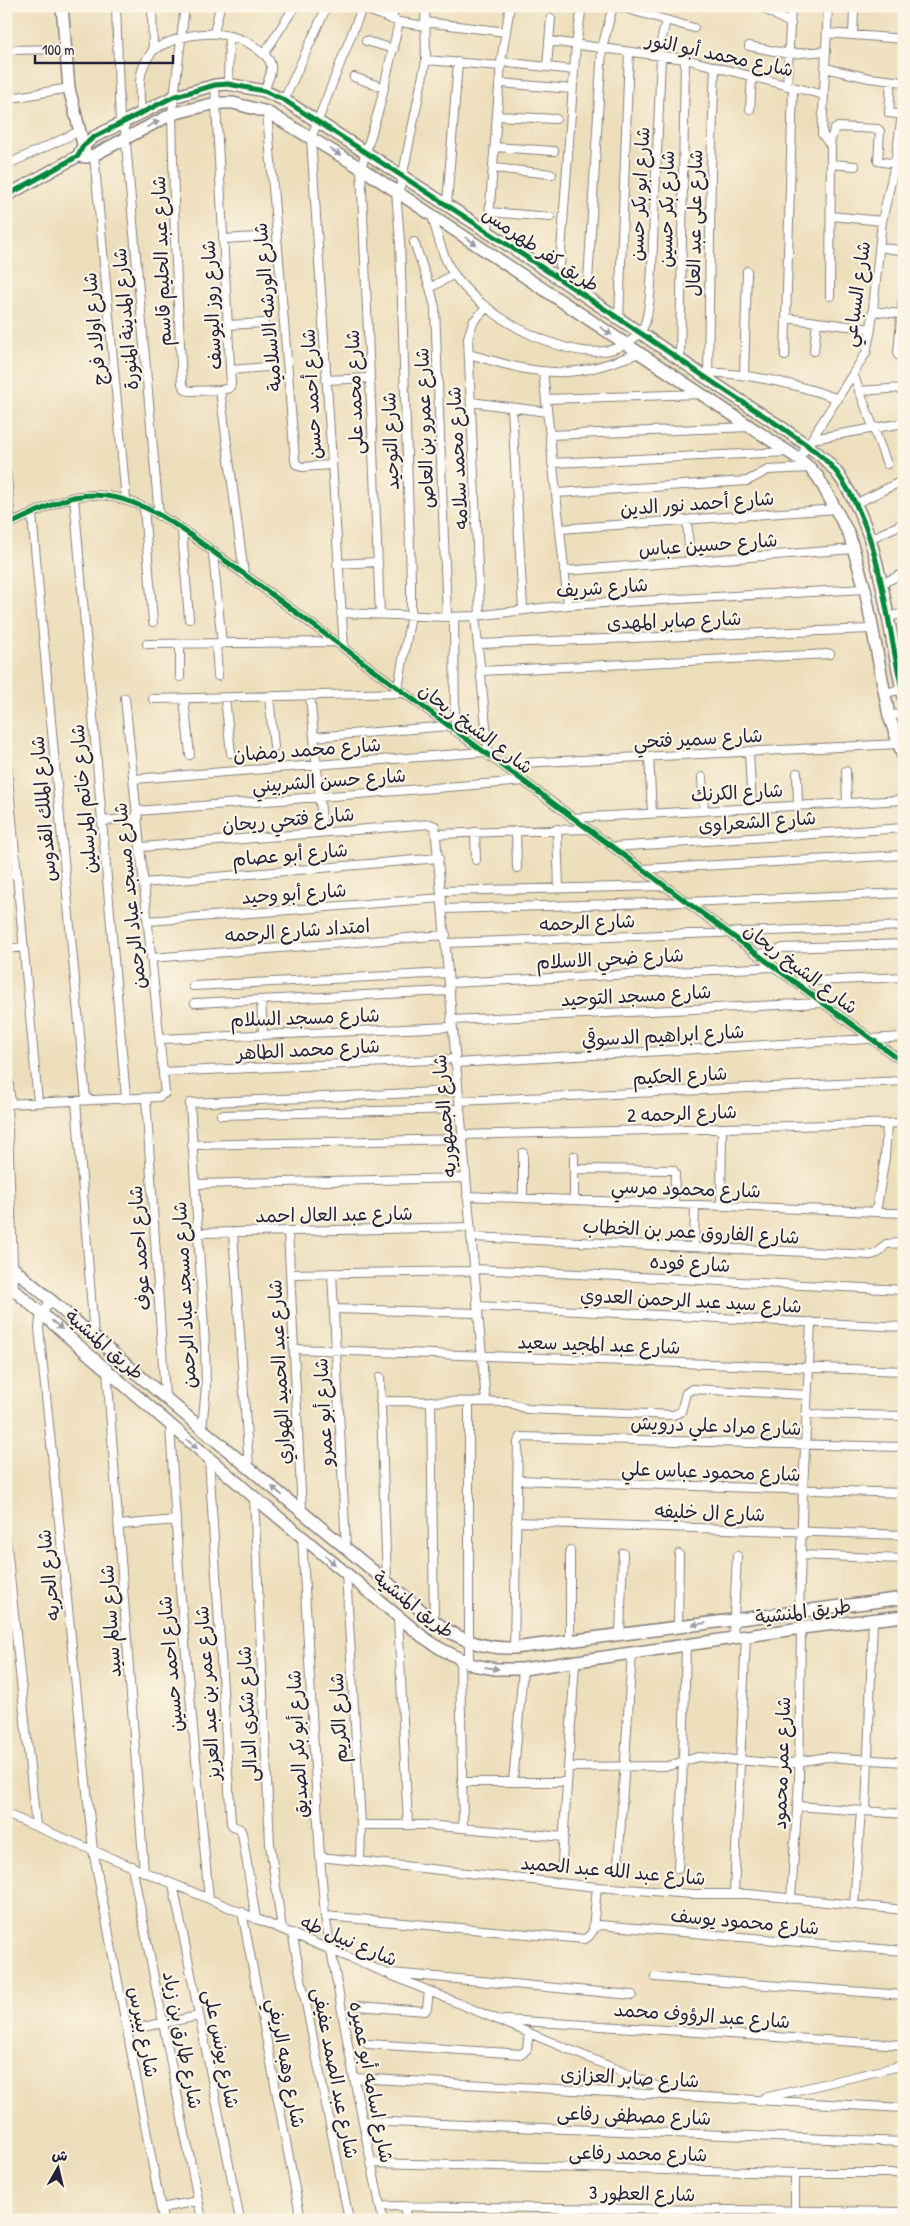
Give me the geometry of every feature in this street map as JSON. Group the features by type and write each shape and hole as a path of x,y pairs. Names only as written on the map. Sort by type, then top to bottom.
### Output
{"street":[{"name":"شارع المدينة المنورة","path":"116,6 122,121 159,516"},
{"path":"152,6 153,50"},
{"name":"شارع عبد الحليم قاسم","path":"185,6 172,97 175,242 182,384 186,390 190,391 220,390"},
{"path":"214,33 220,6"},
{"path":"264,54 294,6"},
{"path":"284,100 327,6"},
{"name":"شارع محمد على","path":"380,614 361,168 394,49 396,21 393,6"},
{"path":"397,192 426,60 425,6"},
{"path":"488,231 501,64 510,6"},
{"path":"559,279 572,89 582,6"},
{"path":"587,298 602,48 615,6 694,28"},
{"path":"760,6 791,24"},
{"path":"785,356 791,6"},
{"path":"828,6 822,134 830,144"},
{"path":"60,7 68,88 85,154"},
{"path":"311,138 360,7 396,21 506,32"},
{"path":"854,11 854,34"},
{"path":"546,67 551,18"},
{"name":"شارع ابو بكر حسن","path":"640,333 650,293 659,55 666,20"},
{"path":"141,111 139,82 148,57 153,50 180,38 199,33 230,36 245,41 264,54 272,67 264,91"},
{"path":"827,33 904,39"},
{"path":"228,84 230,36"},
{"path":"366,41 394,49"},
{"name":"شارع محمد أبو النور","path":"549,41 685,59 824,95"},
{"path":"749,46 790,54 826,51"},
{"path":"6,50 65,49"},
{"path":"619,319 629,52"},
{"name":"شارع بكر حسين","path":"680,360 685,59"},
{"path":"426,60 574,70"},
{"path":"447,204 458,62"},
{"name":"شارع على عبد العال","path":"708,375 715,67"},
{"path":"825,68 904,82"},
{"path":"354,76 384,88"},
{"path":"750,109 752,77"},
{"path":"891,81 889,112 903,115"},
{"path":"500,83 572,89"},
{"name":"طريق كفر طهرمس","path":"85,154 122,121 172,97 215,85 228,84 264,91 284,100 366,151 680,360 708,375 810,442 838,474 855,504 870,539 903,692"},
{"name":"شارع روز اليوسف","path":"215,85 231,385 229,388 220,390 244,574"},
{"path":"6,99 68,88"},
{"name":"طريق كفر طهرمس","path":"6,196 85,154 125,138 172,114 216,102 234,103 267,112 361,168 702,394 810,468 836,509 849,534 854,549 865,589 871,629 889,716 904,758"},
{"name":"شارع الورشه الاسلامية","path":"267,112 295,460 296,464 302,467 331,465"},
{"name":"شارع السباعي","path":"799,459 854,376 866,353 871,329 882,222 895,164 903,115"},
{"path":"497,116 556,119"},
{"path":"830,296 830,144 834,130 838,127 878,129 880,131 878,161 895,164"},
{"path":"6,166 78,132"},
{"name":"شارع أحمد حسن","path":"311,138 337,564 344,648"},
{"path":"495,147 554,151"},
{"name":"شارع اولاد فرج","path":"85,154 126,499"},
{"path":"831,164 854,166"},
{"path":"493,168 552,174"},
{"name":"شارع التوحيد","path":"397,192 411,569 411,615 401,691"},
{"path":"489,212 550,217"},
{"path":"432,215 447,262 454,274 487,307 527,333 572,349 590,352 608,351 626,344 640,333"},
{"path":"831,216 882,222"},
{"path":"223,239 258,237"},
{"name":"شارع عمرو بن العاص","path":"414,242 430,288 436,319 450,617 452,729"},
{"path":"878,248 904,251"},
{"path":"744,375 747,271"},
{"path":"430,288 454,274"},
{"path":"904,285 902,336 898,355 904,356"},
{"name":"شارع محمد سلامه","path":"486,754 478,644 468,338 471,327 487,307"},
{"path":"873,311 902,317"},
{"path":"786,318 871,329"},
{"path":"814,351 818,322"},
{"path":"228,325 264,323"},
{"path":"469,354 519,368 543,372 577,371 639,353"},
{"path":"230,370 267,367"},
{"path":"543,372 568,605"},
{"path":"708,375 744,375 792,384 838,399"},
{"path":"854,376 887,464"},
{"path":"326,380 370,378"},
{"path":"860,391 904,388"},
{"path":"546,399 702,394"},
{"path":"471,402 547,412"},
{"path":"512,408 523,610"},
{"path":"810,442 904,423"},
{"path":"550,435 751,427"},
{"path":"552,463 788,452"},
{"path":"6,468 9,525"},
{"path":"556,493 747,480 768,470 810,468"},
{"path":"855,504 904,480"},
{"name":"شارع الشيخ ريحان","path":"9,525 74,497 100,496 126,499 159,516 244,574 904,1063"},
{"name":"شارع خاتم المرسلين","path":"74,497 126,1098"},
{"path":"144,507 153,622"},
{"name":"شارع أحمد نور الدين","path":"560,529 836,509"},
{"name":"شارع الملك القدوس","path":"32,515 86,1100"},
{"path":"687,520 690,561"},
{"path":"870,539 904,523"},
{"path":"182,531 189,619"},
{"name":"شارع حسين عباس","path":"564,570 854,549"},
{"path":"214,554 219,644 218,676"},
{"path":"337,564 378,562"},
{"path":"881,584 904,573"},
{"name":"شارع شريف","path":"341,613 450,617 568,605 865,589"},
{"path":"888,617 904,613"},
{"name":"شارع صابر المهدى","path":"478,644 871,629"},
{"path":"147,644 335,642"},
{"path":"180,644 180,677"},
{"path":"481,671 830,654"},
{"path":"153,699 310,696 401,691"},
{"path":"884,694 903,692"},
{"path":"270,696 274,747"},
{"path":"310,696 323,832"},
{"name":"شارع مسجد عباد الرحمن","path":"125,698 165,1091 162,1097 146,1098"},
{"path":"184,698 190,756"},
{"path":"225,698 231,753"},
{"path":"889,716 904,713"},
{"path":"314,737 452,729"},
{"name":"شارع سمير فتحي","path":"500,764 898,744"},
{"path":"749,751 752,808"},
{"name":"شارع محمد رمضان","path":"134,779 486,754"},
{"path":"6,756 38,1102"},
{"path":"649,756 652,813"},
{"path":"846,771 848,803"},
{"path":"797,773 798,805"},
{"path":"702,777 704,810"},
{"name":"شارع حسن الشربيني","path":"102,821 137,814 524,781"},
{"name":"شارع الكرنك","path":"572,818 904,800"},
{"name":"شارع فتحي ريحان","path":"141,847 430,824 437,831 475,832 587,829"},
{"name":"شارع الشعراوى","path":"612,847 904,828"},
{"path":"557,830 559,888"},
{"name":"شارع الجمهوريه","path":"437,831 451,1023 486,1402"},
{"path":"516,831 517,868"},
{"path":"475,832 476,860"},
{"path":"642,869 904,855"},
{"name":"شارع أبو عصام","path":"144,883 439,858"},
{"path":"6,875 17,874"},
{"name":"شارع أبو وحيد","path":"148,920 442,894 559,888 664,886"},
{"path":"443,909 904,893"},
{"name":"شارع الرحمه","path":"446,939 904,926"},
{"name":"امتداد شارع الرحمه","path":"151,958 446,939"},
{"path":"758,955 783,948 904,944"},
{"path":"6,949 24,947"},
{"name":"شارع ضحي الاسلام","path":"195,1003 773,967"},
{"path":"193,986 448,973"},
{"path":"794,982 904,976"},
{"path":"261,1000 263,1035"},
{"name":"شارع مسجد التوحيد","path":"451,1023 822,1003"},
{"name":"شارع مسجد السلام","path":"160,1040 451,1023"},
{"name":"شارع ابراهيم الدسوقي","path":"455,1061 904,1037"},
{"path":"6,1061 10,1286"},
{"name":"شارع محمد الطاهر","path":"163,1072 455,1061"},
{"name":"شارع الحكيم","path":"221,1115 459,1105 904,1081"},
{"name":"شارع مسجد عباد الرحمن","path":"202,1429 206,1359 190,1105 194,1102 458,1091"},
{"path":"8,1104 146,1098"},
{"name":"شارع احمد عوف","path":"146,1098 165,1397"},
{"path":"76,1101 94,1336"},
{"name":"شارع الرحمه 2","path":"192,1145 904,1123"},
{"path":"876,1212 887,1124"},
{"path":"721,1206 722,1128"},
{"path":"523,1153 523,1198"},
{"path":"574,1156 574,1200"},
{"path":"574,1169 673,1170 675,1173 674,1204"},
{"path":"195,1184 466,1178"},
{"name":"شارع محمود مرسي","path":"467,1196 904,1213"},
{"path":"694,1247 695,1205"},
{"name":"شارع عبد العال احمد","path":"198,1233 470,1227"},
{"name":"شارع عبد الحميد الهواري","path":"288,1231 302,1512"},
{"path":"233,1232 249,1468"},
{"name":"شارع الفاروق عمر بن الخطاب","path":"471,1237 871,1255 878,1253 886,1244 904,1243"},
{"name":"طريق المنشية","path":"10,1265 202,1429 434,1621 457,1637 470,1642 492,1647 514,1648 904,1598"},
{"name":"شارع فوده","path":"290,1274 474,1270 904,1290"},
{"name":"شارع أبو عمرو","path":"332,1273 346,1548"},
{"name":"طريق المنشية","path":"10,1286 254,1497 398,1617 429,1641 464,1661 496,1669 523,1669 575,1663 801,1628 904,1616"},
{"name":"شارع الحريه","path":"50,1300 38,1328 93,1850"},
{"name":"شارع سيد عبد الرحمن العدوي","path":"334,1309 478,1310 904,1327"},
{"path":"799,1612 811,1322"},
{"name":"شارع عبد المجيد سعيد","path":"294,1349 904,1371"},
{"name":"شارع سالم سيد","path":"107,1368 144,1872"},
{"path":"380,1377 387,1582"},
{"path":"380,1401 508,1402 527,1409 673,1415 681,1412 686,1393 692,1389 807,1394"},
{"path":"431,1401 434,1621"},
{"path":"463,1828 464,1661 470,1642 469,1402"},
{"path":"806,1414 904,1416"},
{"name":"شارع احمد حسين","path":"170,1425 180,1590 209,1898"},
{"name":"شارع مراد علي درويش","path":"517,1480 518,1442 526,1436 904,1447"},
{"name":"شارع عمر بن عبد العزيز","path":"209,1458 231,1823 240,1829 242,1833 256,1918"},
{"path":"514,1648 517,1480"},
{"name":"شارع محمود عباس علي","path":"517,1480 904,1494"},
{"name":"شارع شكرى الدالى","path":"254,1497 270,1844 282,1929"},
{"path":"119,1525 176,1520"},
{"name":"شارع ال خليفه","path":"516,1522 904,1535"},
{"name":"شارع أبو بكر الصديق","path":"302,1536 320,1857 325,1916 331,1950"},
{"path":"6,1538 36,1826"},
{"path":"570,1550 570,1641"},
{"path":"620,1634 623,1553"},
{"path":"678,1554 678,1627"},
{"path":"800,1555 904,1560"},
{"path":"733,1638 737,1556"},
{"name":"شارع الكريم","path":"346,1573 361,1826 360,1861"},
{"path":"398,1617 408,1825"},
{"path":"854,1905 868,1760 873,1620"},
{"name":"شارع عمر محمود","path":"791,1899 799,1762 801,1628"},
{"path":"734,1893 746,1636"},
{"path":"678,1869 686,1645"},
{"path":"618,1866 632,1653"},
{"path":"562,1862 575,1663"},
{"path":"513,1782 523,1669"},
{"path":"568,1767 668,1766 703,1757 785,1764 827,1757 904,1762"},
{"path":"462,1782 567,1782"},
{"path":"797,1806 904,1814"},
{"name":"شارع نبيل طه","path":"6,1814 680,2096"},
{"path":"361,1826 408,1825 564,1837"},
{"name":"شارع بيبرس","path":"93,1850 163,2220"},
{"name":"شارع عبد الله عبد الحميد","path":"320,1857 597,1887 693,1894 734,1893 904,1910"},
{"name":"شارع طارق بن زياد","path":"132,1866 202,2220"},
{"name":"شارع يونس على","path":"173,1884 240,2220"},
{"path":"592,1932 597,1887"},
{"name":"شارع وهبه الريفي","path":"242,1912 301,2220"},
{"name":"شارع محمود يوسف","path":"325,1916 580,1939 587,1938 600,1924 904,1951"},
{"name":"شارع عبد الصمد عفيفى","path":"292,1933 349,2220"},
{"name":"شارع اسامه أبو عميره","path":"331,1950 354,2078 383,2220"},
{"path":"385,1972 632,1995"},
{"path":"655,1977 904,1995"},
{"path":"357,2006 425,2011 428,2007 428,1991"},
{"path":"127,2030 199,2016"},
{"name":"شارع عبد الرؤوف محمد","path":"498,2020 625,2026 904,2045"},
{"path":"368,2044 522,2054 527,2050 529,2033"},
{"path":"754,2100 904,2065"},
{"name":"شارع صابر العزازى","path":"354,2078 904,2108"},
{"name":"شارع مصطفى رفاعى","path":"363,2120 904,2142"},
{"name":"شارع محمد رفاعى","path":"371,2163 795,2173 904,2173"},
{"path":"795,2173 795,2220"},
{"path":"161,2208 198,2201"},
{"name":"شارع العطور 3","path":"380,2206 904,2212"},
{"path":"404,2206 407,2220"},
{"path":"563,2208 563,2220"}],"cycle path":[{"path":"6,196 78,156 83,146 94,137 173,97 215,85 228,84 264,91 284,100 549,272 781,427 825,459 837,473 853,498 865,524 881,581 904,697"},
{"path":"6,526 67,499 97,495 120,498 164,518 244,574 904,1063"}]}
